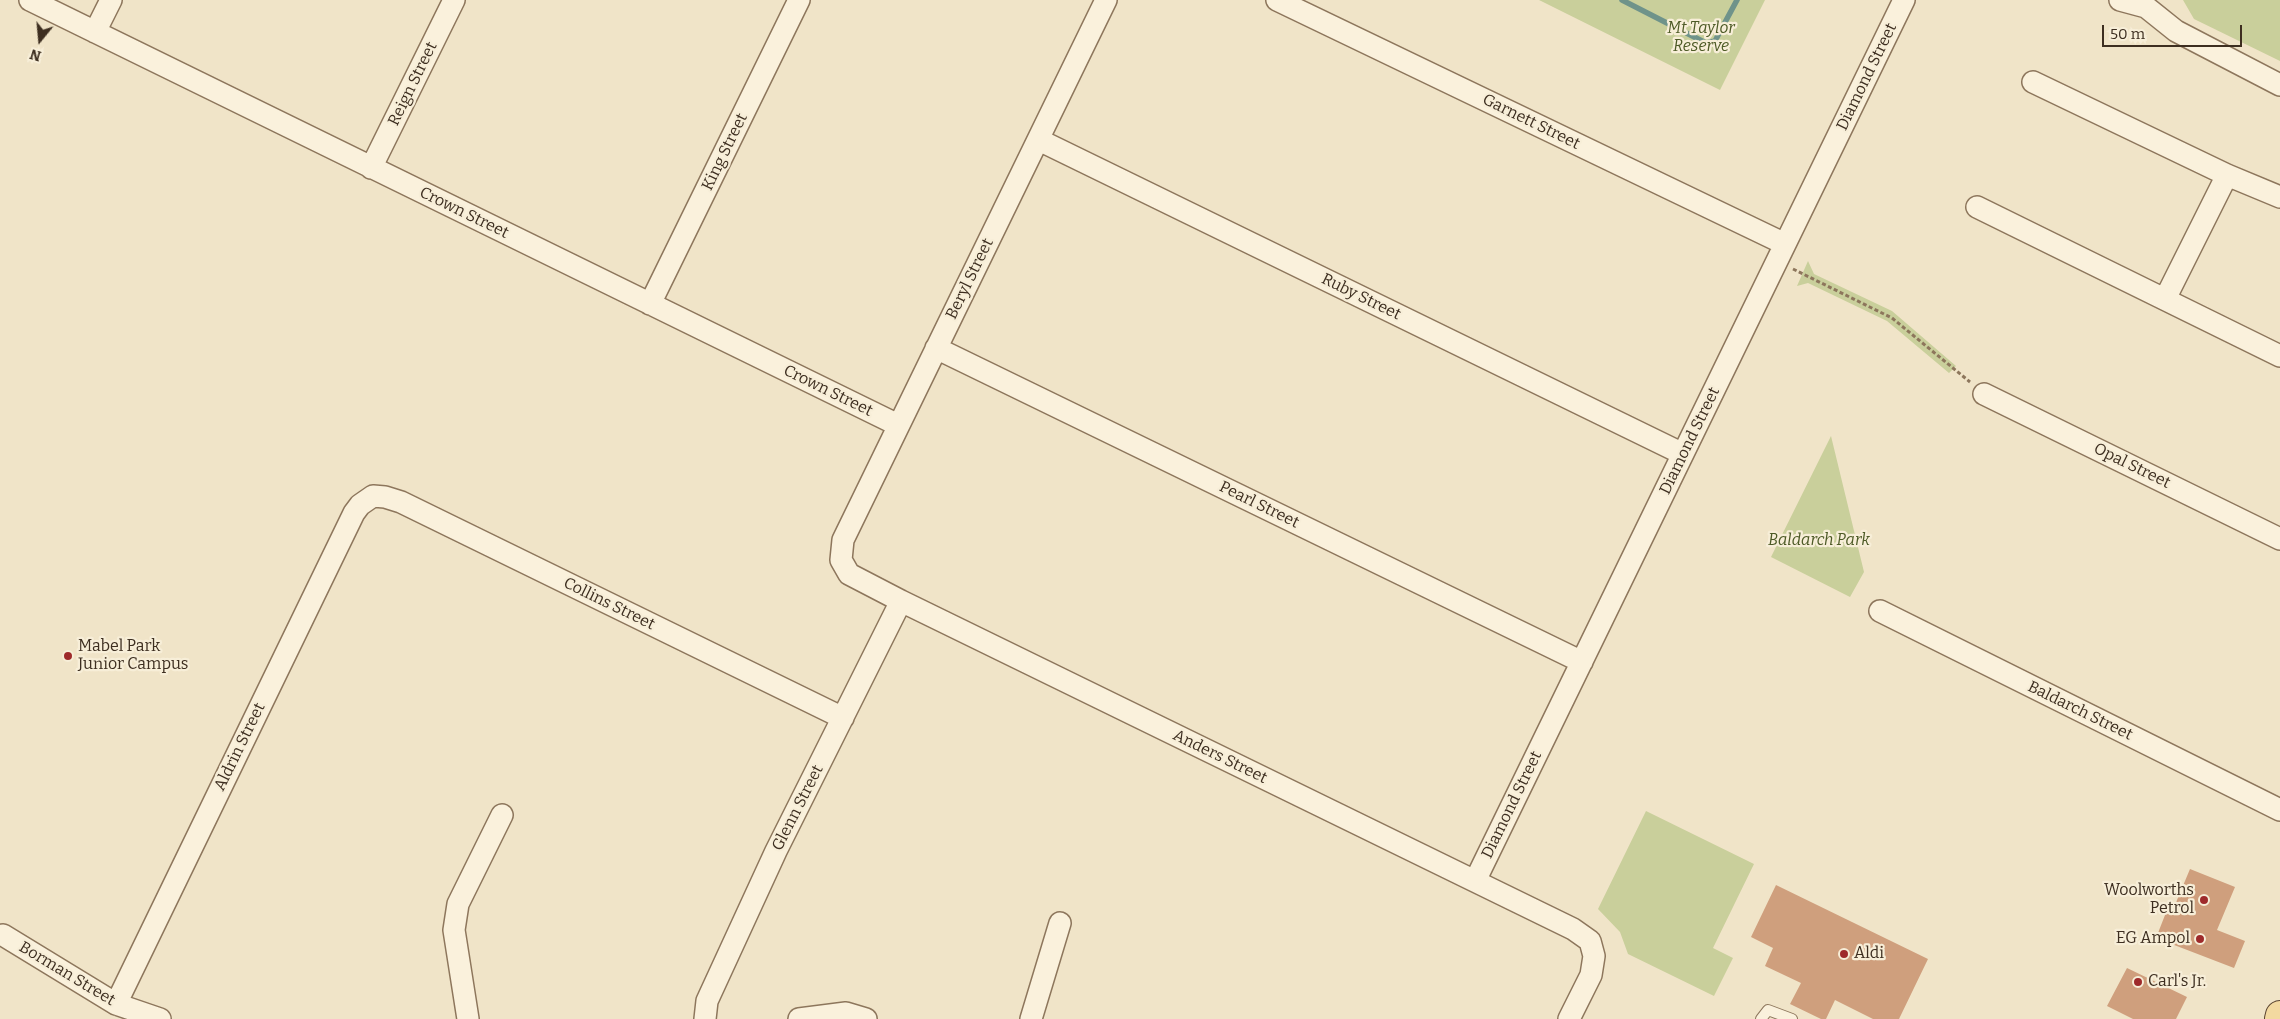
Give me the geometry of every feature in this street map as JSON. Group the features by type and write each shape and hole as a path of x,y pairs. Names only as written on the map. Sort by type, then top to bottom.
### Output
{"main road":[{"path":"2278,1019 2280,1015"}],"street":[{"name":"Crown Street","path":"30,0 898,425"},
{"path":"95,32 111,0"},
{"name":"Reign Street","path":"371,168 454,0"},
{"name":"King Street","path":"650,304 799,0"},
{"name":"Beryl Street","path":"841,560 843,540 1106,0"},
{"name":"Garnett Street","path":"1278,0 1781,253"},
{"name":"Diamond Street","path":"1475,882 1904,0"},
{"path":"2120,0 2148,3 2176,31 2280,85"},
{"path":"2033,82 2227,175 2280,197"},
{"name":"Ruby Street","path":"1039,140 1683,454"},
{"path":"2165,300 2227,175"},
{"path":"1977,207 2280,356"},
{"name":"Pearl Street","path":"936,348 1582,662"},
{"name":"Opal Street","path":"1984,394 2280,539"},
{"name":"Collins Street","path":"373,496 385,497 400,502 843,718"},
{"name":"Aldrin Street","path":"116,1004 354,513 360,505 373,496"},
{"name":"Anders Street","path":"841,560 849,574 901,601 1572,929 1590,941 1594,956 1591,975 1569,1019"},
{"name":"Glenn Street","path":"705,1019 707,1001 776,851 901,601"},
{"name":"Baldarch Street","path":"1880,611 2280,810"},
{"path":"468,1019 454,930 458,904 502,815"},
{"path":"1031,1019 1060,923"},
{"name":"Borman Street","path":"1,935 116,1004 160,1019"},
{"path":"799,1019 846,1013 866,1019"}],"lane":[{"path":"1760,1019 1768,1010 1792,1019"}],"path":[{"path":"1781,253 1892,318 1984,394"}],"green space":[{"name":"Mt Taylor Reserve","path":"1539,0 1765,0 1720,90"},
{"path":"2183,0 2280,0 2280,61 2194,19"},
{"path":"1808,261 1814,274 1892,311 1956,366 1949,373 1887,321 1808,283 1797,286"},
{"name":"Baldarch Park","path":"1831,436 1864,572 1850,597 1771,557"},
{"path":"1646,811 1754,864 1713,948 1733,958 1714,996 1628,954 1620,932 1598,909"}],"building":[{"path":"2190,869 2235,887 2217,930 2245,941 2234,968 2156,938 2167,910 2172,912"},
{"name":"Aldi","path":"1776,885 1928,959 1899,1019 1873,1019 1835,1000 1826,1019 1821,1019 1790,1004 1801,983 1765,966 1773,948 1751,937"},
{"name":"Carl's Jr.","path":"2127,968 2187,997 2176,1019 2133,1019 2107,1006"}],"waterway":[{"path":"1622,0 1706,43 1715,41 1737,0"}],"place":[{"name":"Mabel Park Junior Campus","path":"68,656"},
{"name":"Woolworths Petrol","path":"2204,900"},
{"name":"EG Ampol","path":"2200,939"},
{"name":"Aldi","path":"1844,954"},
{"name":"Carl's Jr.","path":"2138,982"}]}
